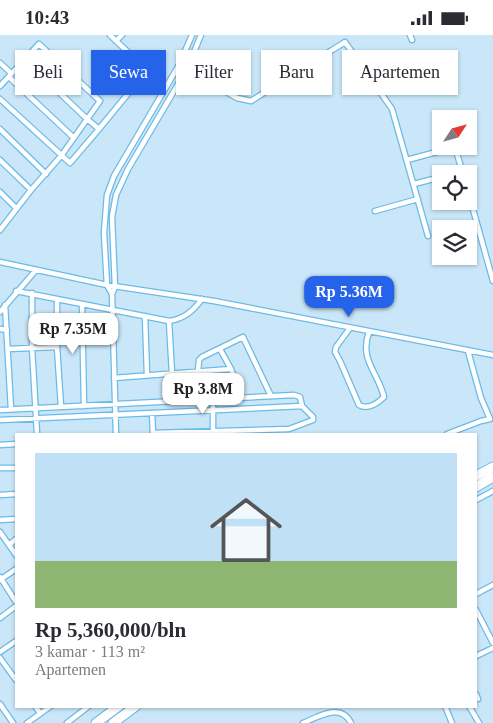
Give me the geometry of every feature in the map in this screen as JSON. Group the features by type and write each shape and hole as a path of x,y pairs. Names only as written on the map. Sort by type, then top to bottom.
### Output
{"highway":[{"path":"477,475 493,467"},
{"path":"477,486 493,477"},
{"path":"96,723 116,708"},
{"path":"113,723 133,708"}],"street":[{"path":"110,35 126,50"},
{"path":"116,41 122,35"},
{"path":"186,50 192,35"},
{"path":"195,50 201,35"},
{"path":"410,35 412,41"},
{"path":"232,95 251,101 345,42 392,109 428,236"},
{"path":"32,50 37,44 40,44 47,50"},
{"path":"0,63 74,138"},
{"path":"0,87 15,69"},
{"path":"116,433 112,294 107,285 104,233 107,195 114,175 176,70"},
{"path":"1,226 61,156 99,104 98,97 81,81"},
{"path":"112,294 116,287 112,217 116,195 128,169 176,88"},
{"path":"62,95 99,129"},
{"path":"0,99 61,156 72,163 127,95"},
{"path":"0,129 46,174"},
{"path":"408,160 455,147 460,165"},
{"path":"0,160 31,190"},
{"path":"414,184 432,179"},
{"path":"0,192 16,208"},
{"path":"376,211 418,199"},
{"path":"473,210 493,281"},
{"path":"0,262 116,287 202,299 493,355"},
{"path":"0,312 16,291 36,270"},
{"path":"16,291 169,321 178,320 186,316 194,310 202,299"},
{"path":"32,293 32,348 37,433"},
{"path":"56,299 60,407"},
{"path":"82,304 84,405"},
{"path":"5,305 8,330 11,409"},
{"path":"145,316 147,375"},
{"path":"169,321 172,374"},
{"path":"350,328 336,347 335,352 358,404 362,407 370,406 384,397 366,354 365,342 369,332"},
{"path":"0,329 8,330"},
{"path":"198,372 199,360 202,357 243,337 271,396"},
{"path":"8,349 57,347"},
{"path":"220,349 231,369 242,398"},
{"path":"450,433 490,419 481,398 468,351"},
{"path":"114,379 231,369"},
{"path":"0,410 297,395 300,397 302,406 313,417 313,420 289,431 153,433 152,413"},
{"path":"213,399 213,431"},
{"path":"0,420 302,406"},
{"path":"0,445 15,444"},
{"path":"0,468 15,468"},
{"path":"477,499 493,491"},
{"path":"0,495 15,494"},
{"path":"0,520 15,519"},
{"path":"0,532 15,554"},
{"path":"9,545 15,540"},
{"path":"15,570 0,579 15,601"},
{"path":"477,593 493,585"},
{"path":"0,618 15,607"},
{"path":"477,612 493,643"},
{"path":"0,651 15,643"},
{"path":"477,656 493,648"},
{"path":"0,658 15,679"},
{"path":"0,704 13,723"},
{"path":"36,708 40,713"},
{"path":"27,723 47,708"},
{"path":"66,723 86,708"},
{"path":"446,708 452,723"},
{"path":"470,708 479,723"},
{"path":"302,723 331,712 339,712 346,716 351,723"}]}
